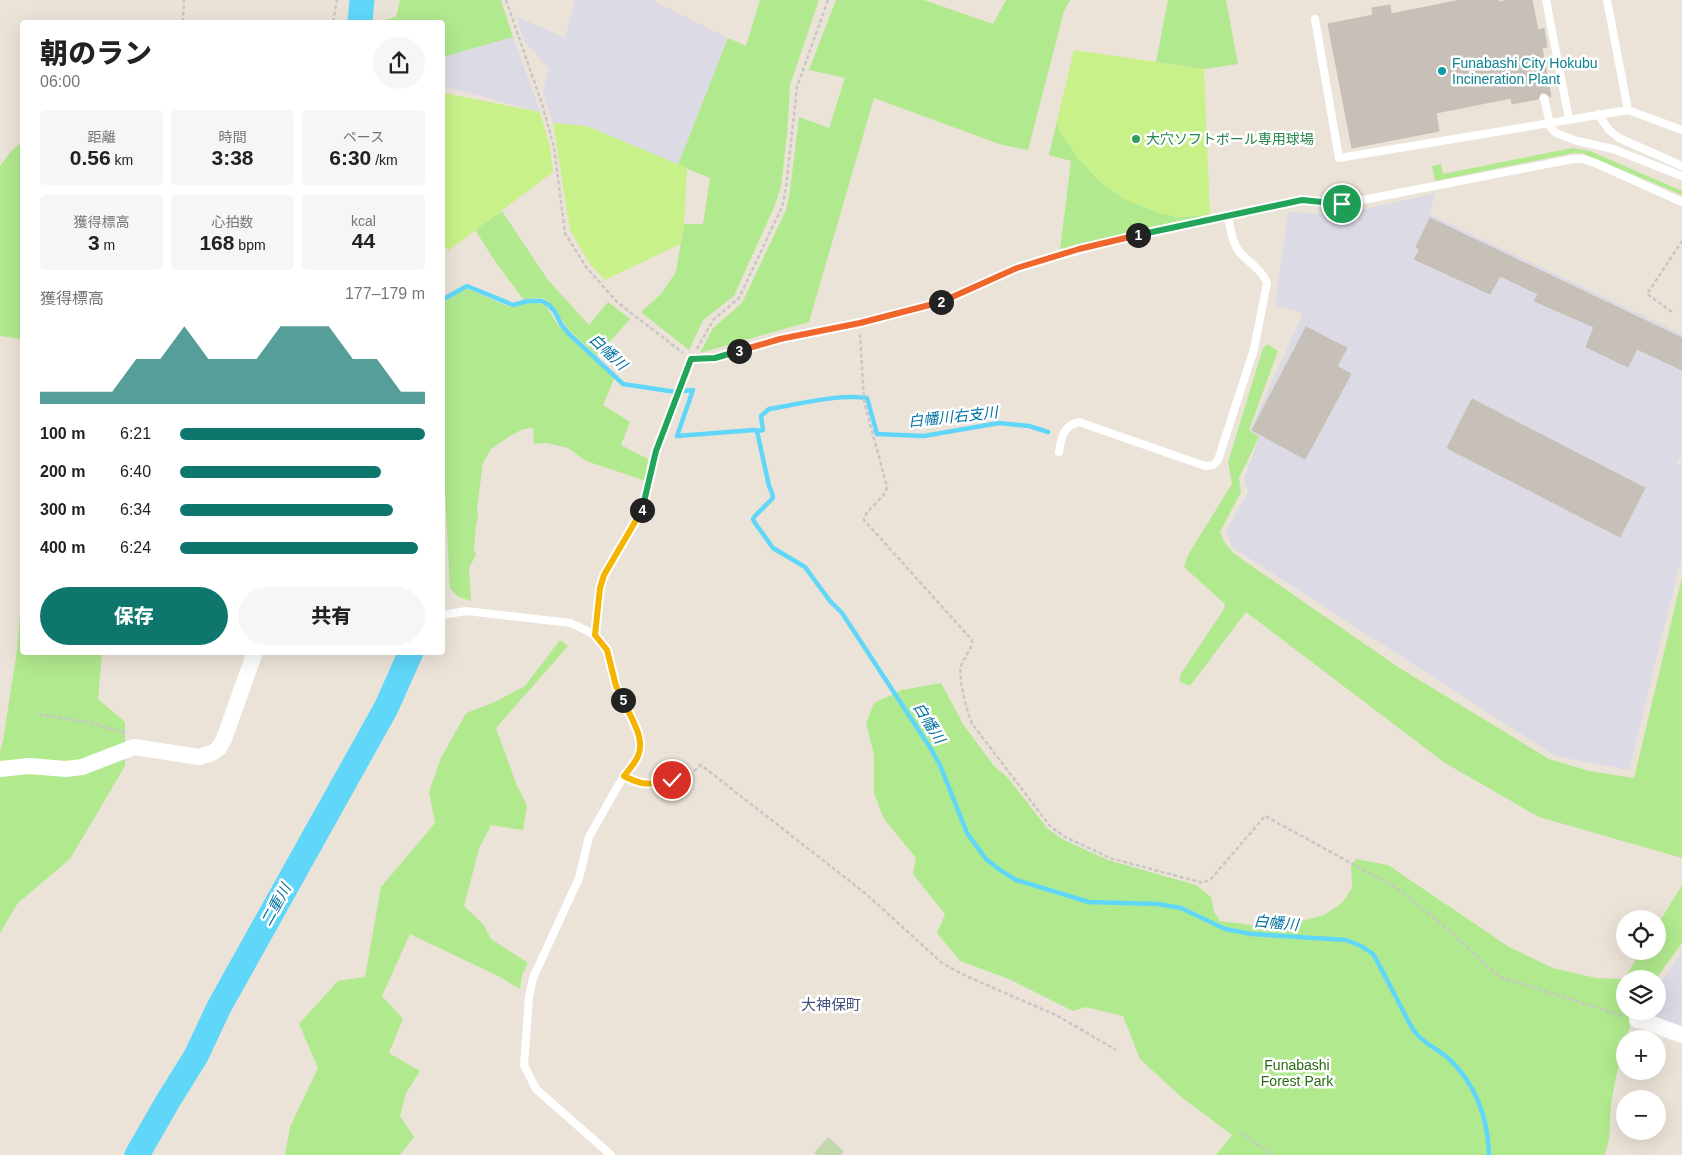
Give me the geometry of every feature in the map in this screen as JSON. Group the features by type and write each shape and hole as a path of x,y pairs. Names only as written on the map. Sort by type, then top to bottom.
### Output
{"street":[{"path":"0,769 29,766 66,769 82,767 134,747 199,757 212,754 219,748 224,739 254,655"},
{"path":"1637,1020 1682,1034"}],"lane":[{"path":"1546,0 1569,118"},
{"path":"1607,0 1628,110"},
{"path":"1315,19 1338,158 1569,118 1628,110 1682,130"},
{"path":"1544,98 1551,128 1556,133 1577,141 1613,149 1682,176"},
{"path":"1598,114 1610,130 1619,138 1682,166"},
{"path":"595,635 600,588 604,575 644,506 656,451 691,359 715,358 780,339 860,323 942,302 1017,268 1079,249 1302,200 1342,204 1573,159 1584,159 1682,202"},
{"path":"1058,452 1064,431 1070,425 1079,422 1205,466 1213,465 1218,460 1254,349 1267,283 1263,275 1238,250 1228,216"},
{"path":"445,614 466,611 571,623 595,635 607,650 616,686 639,736 641,744 638,756 624,776 589,837 579,878 533,978 529,997 524,1064 536,1089 611,1155"}],"path":[{"path":"183,20 184,0"},
{"path":"333,20 337,0"},
{"path":"506,0 542,104 554,147 566,233 586,267 617,302 691,359 713,320 739,298 782,207 787,180 797,87 828,0"},
{"path":"1672,312 1647,294 1682,241"},
{"path":"860,323 864,401 887,487 883,496 865,516 864,520 972,640 970,650 960,673 968,716 1050,826 1065,837 1110,858 1203,883 1211,879 1265,816 1395,887 1441,923 1498,976 1616,1013"},
{"path":"39,714 89,722 128,734 134,747"},
{"path":"624,776 638,783 648,785 686,777 701,765 865,893 942,963 966,976 1058,1016 1116,1050"},
{"path":"1241,1133 1273,1155"}],"shaded area":[{"path":"575,0 652,0 728,38 678,165 587,126 553,123 543,92 549,69 524,41 516,16 565,38"},
{"path":"513,37 540,112 445,87 445,56"},
{"path":"1436,193 1429,214 1682,334 1682,455 1676,464 1682,466 1682,555 1629,770 1555,756 1232,547 1226,531 1248,493 1244,478 1260,437 1250,430 1303,313 1275,306 1288,212 1339,215"},
{"path":"1682,952 1682,1026 1663,1020 1666,1020 1666,975"}],"green space":[{"path":"400,0 501,0 513,37 445,56 445,20 384,20 396,17"},
{"path":"760,0 819,0 790,85 787,136 781,186 775,205 734,296 703,320 689,350 641,312 661,294 676,272 684,224 703,224 710,178 678,165 728,38 746,46"},
{"path":"836,0 924,0 993,24 1006,0 1070,0 1064,11 1028,150 999,144 874,98 809,322 700,353 713,328 742,303 786,210 799,117 829,128 845,78 809,70"},
{"path":"1168,0 1226,0 1238,64 1204,69 1156,62"},
{"name":"大穴ソフトボール専用球場","path":"1074,50 1204,69 1210,215 1177,217 1159,213 1126,200 1098,180 1077,157 1061,133 1057,121"},
{"path":"445,93 540,112 550,147 553,172 449,250 445,248"},
{"path":"1057,121 1061,133 1098,180 1126,200 1177,217 1210,215 1060,249 1071,161 1049,155"},
{"path":"553,123 587,126 687,168 684,224 680,244 605,280 589,263 570,230"},
{"path":"20,144 20,339 0,336 0,166 11,151"},
{"path":"1572,148 1590,151 1682,191 1682,195 1582,153 1573,153 1435,181 1432,166 1441,164 1443,174"},
{"path":"502,211 548,280 589,325 608,302 630,319 597,356 570,331 549,302 543,298 523,299 497,264 475,230"},
{"path":"468,289 507,306 513,307 536,302 546,306 558,325 614,379 603,405 630,422 621,445 648,459 646,481 586,461 568,448 547,443 534,444 533,428 523,429 491,449 483,463 477,508 478,518 474,549 476,555 469,568 471,601 459,597 450,589 445,491 445,302 463,290"},
{"path":"1268,344 1278,351 1249,430 1259,437 1239,478 1241,492 1220,532 1225,543 1233,553 1398,667 1549,759 1589,771 1634,778 1682,577 1682,858 1539,817 1445,763 1246,612 1190,686 1180,682 1180,675 1224,609 1225,604 1184,567 1188,555 1232,484 1228,462 1263,348"},
{"path":"20,615 20,655 102,655 98,699 125,722 125,766 70,859 18,903 0,933 0,751 17,650"},
{"path":"560,640 568,646 496,728 516,783 527,806 523,830 491,825 479,849 464,906 483,924 491,939 528,963 522,975 520,989 498,976 410,934 382,996 403,1019 389,1053 420,1071 406,1093 400,1116 414,1137 400,1155 285,1155 290,1127 318,1068 299,1024 338,981 365,977 381,887 435,823 429,792 441,758 466,713 495,702 525,686"},
{"name":"Funabashi Forest Park","path":"941,683 963,724 994,766 1008,778 1047,828 1062,839 1108,860 1196,885 1211,897 1214,912 1220,921 1276,928 1324,915 1342,903 1352,888 1351,866 1356,859 1388,865 1509,947 1553,968 1596,978 1616,979 1616,1020 1633,1020 1629,1030 1616,1030 1616,1079 1611,1105 1609,1137 1604,1155 1216,1155 1232,1135 1180,1096 1140,1059 1123,1016 1085,1007 1073,1011 1009,979 960,961 937,933 945,914 913,874 916,858 884,819 874,793 874,755 866,723 874,703 902,690"},
{"path":"1682,885 1682,943 1662,970 1629,970 1636,960 1666,960 1666,911"},
{"path":"828,1137 844,1151 841,1155 817,1155 814,1153"}],"building":[{"name":"Funabashi City Hokubu Incineration Plant","path":"1461,0 1498,0 1499,2 1532,0 1538,30 1544,28 1547,47 1542,48 1551,97 1543,92 1538,99 1512,104 1511,98 1436,113 1439,131 1352,148 1328,24 1373,15 1372,8 1390,5 1391,14"},
{"path":"1430,218 1682,338 1682,370 1637,349 1628,367 1586,347 1594,327 1534,301 1538,294 1500,276 1490,294 1414,259 1420,250 1416,247"},
{"path":"1306,327 1347,348 1337,366 1351,374 1305,459 1252,430"},
{"path":"1472,399 1645,488 1620,537 1447,448"}],"waterway":[{"name":"二重川","path":"360,20 362,0"},
{"name":"白幡川","path":"445,298 467,286 513,305 528,301 542,301 555,312 568,333 623,384 676,392 693,390 677,436 757,431 773,498 755,516 753,519 755,523 773,548 805,567 830,601 842,613 931,749 940,765 967,833 986,859 1016,880 1089,902 1158,904 1181,908 1225,929 1252,934 1346,940 1361,946 1373,954 1415,1032 1448,1058 1466,1079 1479,1103 1483,1115 1489,1155"},
{"name":"白幡川右支川","path":"757,431 763,430 761,416 769,409 830,398 855,397 867,398 877,434 924,436 999,423 1029,426 1048,432"},
{"name":"二重川","path":"137,1155 196,1056 219,1007 386,708 410,655"}],"place":[{"name":"Funabashi City Hokubu Incineration Plant","path":"1442,71"},
{"name":"大穴ソフトボール専用球場","path":"1136,139"}],"district":[{"name":"大神保町","path":"831,1005"}],"route":[{"path":"672,780 648,785 638,783 624,776 638,756 641,744 616,686 607,650 595,635 600,588 604,575 644,506 661,434 691,359 715,358 780,339 860,323 942,302 1017,268 1079,249 1302,200 1342,204"}]}
